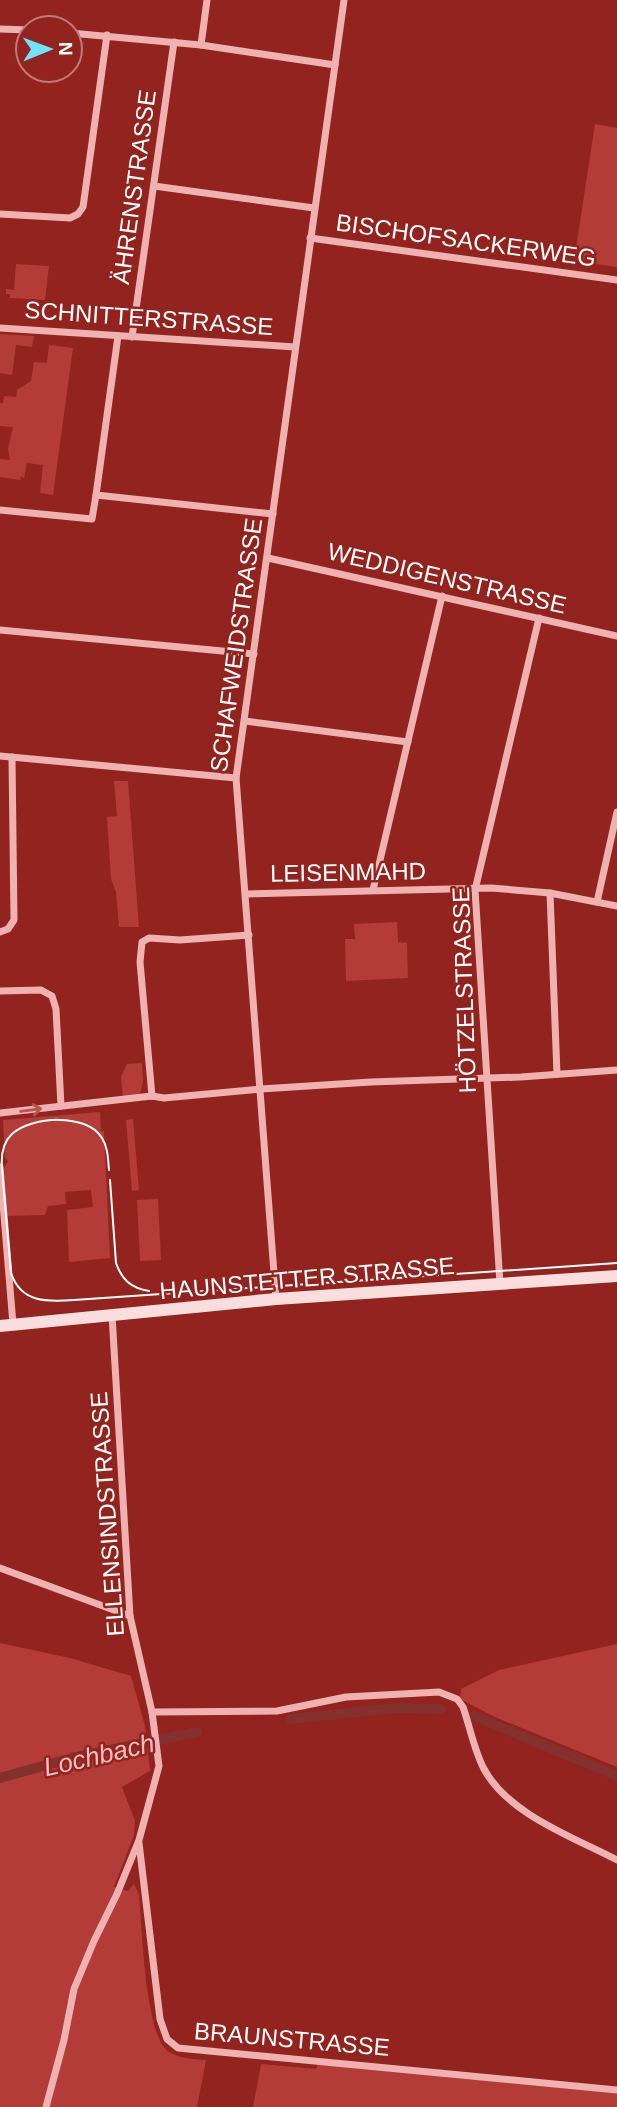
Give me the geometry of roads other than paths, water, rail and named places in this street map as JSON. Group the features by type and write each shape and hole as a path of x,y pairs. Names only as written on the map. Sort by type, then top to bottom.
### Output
{"main road":[{"name":"HAUNSTETTER STRASSE","path":"6,1325 276,1299 617,1276"}],"street":[{"path":"201,45 208,0"},
{"name":"SCHAFWEIDSTRASSE","path":"276,1299 236,778 344,0"},
{"path":"84,34 201,45 335,65"},
{"path":"0,214 70,218 78,214 83,207 107,35"},
{"name":"ÄHRENSTRASSE","path":"132,337 174,42"},
{"path":"154,186 314,208"},
{"name":"BISCHOFSACKERWEG","path":"310,238 617,280"},
{"name":"SCHNITTERSTRASSE","path":"0,328 295,347"},
{"path":"0,510 92,519 118,336"},
{"path":"96,495 273,514"},
{"name":"WEDDIGENSTRASSE","path":"268,558 617,636"},
{"path":"373,890 442,596"},
{"name":"HÖTZELSTRASSE","path":"500,1284 475,890 539,618"},
{"path":"0,629 254,654"},
{"path":"245,721 408,742"},
{"path":"0,755 236,778"},
{"path":"4,930 14,920 12,757"},
{"path":"597,902 617,812"},
{"name":"LEISENMAHD","path":"246,894 491,888 550,893 617,906"},
{"path":"550,893 557,1074"},
{"path":"152,1097 141,974 142,942 149,938 180,940 249,935"},
{"path":"0,991 41,990 52,996 56,1009 61,1106"},
{"path":"0,1113 261,1088 617,1070"},
{"path":"0,1167 6,1325"},
{"name":"ELLENSINDSTRASSE","path":"46,2107 74,1989 139,1840 159,1766 152,1712 130,1616 112,1315"},
{"path":"0,1568 130,1616"},
{"path":"152,1712 276,1711 346,1697 439,1692 457,1699 463,1707 484,1769 508,1800 617,1860"},
{"name":"BRAUNSTRASSE","path":"139,1840 160,2019 167,2039 178,2048 617,2090"}],"waterway":[{"name":"Lochbach","path":"291,1719 397,1708 441,1709"},
{"name":"Lochbach","path":"474,1716 617,1776"},
{"name":"Lochbach","path":"0,1778 72,1758 197,1732"}],"tram line":[{"path":"109,1170 102,1138 84,1124 45,1121 21,1128 6,1142 2,1164 11,1273 15,1283 28,1295 45,1300 64,1301 617,1263"},
{"path":"110,1180 116,1263 128,1282 149,1291"}]}
